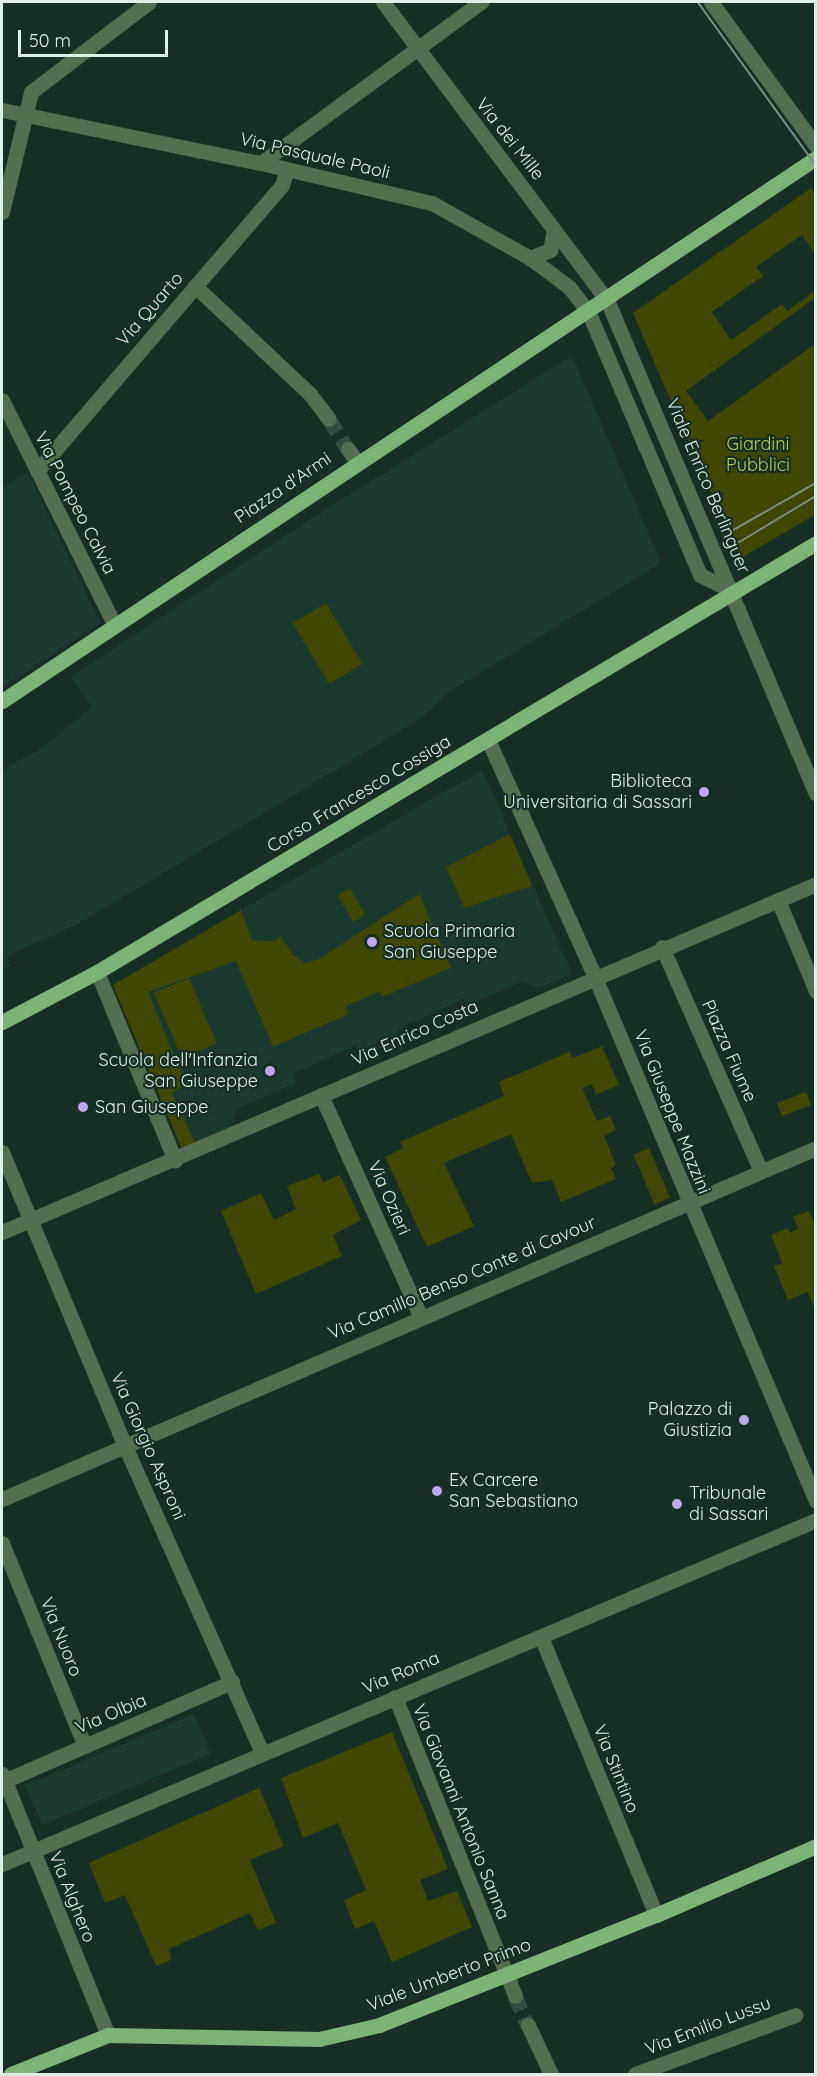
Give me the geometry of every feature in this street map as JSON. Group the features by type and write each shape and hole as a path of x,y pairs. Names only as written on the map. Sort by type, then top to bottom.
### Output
{"main road":[{"name":"Piazza d'Armi","path":"2,701 114,624 606,300 816,158"},
{"name":"Corso Francesco Cossiga","path":"2,1022 97,972 488,740 731,590 816,543"},
{"name":"Viale Umberto Primo","path":"11,2074 108,2035 319,2039 380,2025 656,1915 816,1846"}],"street":[{"name":"Via dei Mille","path":"383,2 606,300"},
{"path":"261,162 481,2"},
{"path":"711,2 816,146"},
{"path":"2,212 31,92 142,3"},
{"name":"Via Pasquale Paoli","path":"2,110 261,162 287,170 432,202 530,258 569,287 588,311"},
{"name":"Via Quarto","path":"37,471 282,185 287,170"},
{"path":"530,258 550,250 554,230"},
{"path":"195,286 310,393 329,419"},
{"name":"Viale Enrico Berlinguer","path":"606,300 731,590"},
{"name":"Viale Enrico Berlinguer","path":"588,311 700,575 731,590"},
{"name":"Via Pompeo Calvia","path":"2,400 114,624"},
{"path":"348,449 357,462"},
{"path":"731,590 816,794"},
{"name":"Via Giuseppe Mazzini","path":"488,740 594,975 688,1203 816,1501"},
{"name":"Via Enrico Costa","path":"2,1232 175,1160 594,975 816,884"},
{"path":"778,900 816,990"},
{"name":"Piazza Fiume","path":"662,947 760,1172"},
{"path":"97,972 175,1160"},
{"name":"Via Ozieri","path":"321,1095 421,1317"},
{"name":"Via Camillo Benso Conte di Cavour","path":"2,1498 816,1148"},
{"name":"Via Giorgio Asproni","path":"2,1152 124,1444 262,1753"},
{"name":"Via Roma","path":"2,1864 816,1520"},
{"name":"Via Nuoro","path":"2,1543 85,1746"},
{"name":"Via Stintino","path":"541,1637 656,1915"},
{"name":"Via Olbia","path":"3,1778 85,1746 232,1682"},
{"name":"Via Giovanni Antonio Sanna","path":"395,1696 515,1996"},
{"name":"Via Alghero","path":"3,1778 108,2035"},
{"name":"Via Emilio Lussu","path":"635,2074 795,2015"},
{"path":"528,2025 551,2074"}],"shaded area":[{"path":"572,356 661,563 448,692 422,717 341,767 74,926 6,956 10,966 2,969 2,770 41,749 92,707 71,677 325,510"},
{"path":"28,472 100,623 2,688 2,489"},
{"name":"Scuola Primaria San Giuseppe","path":"482,770 572,974 538,988 521,981 467,1006 464,999 397,1029 399,1034 359,1051 356,1045 292,1074 296,1083 236,1109 230,1127 182,1149 113,985"},
{"path":"194,1714 211,1754 42,1825 26,1786"}],"green space":[{"name":"Giardini Pubblici","path":"811,188 815,194 815,254 802,235 756,267 763,276 712,312 731,340 782,304 787,311 815,291 815,298 686,391 708,421 815,344 815,515 739,559 633,313"},
{"path":"326,603 363,664 329,684 293,623"},
{"path":"510,834 532,886 464,908 446,867"},
{"path":"350,888 365,915 353,922 338,895"},
{"path":"419,894 451,968 382,997 380,992 346,1006 349,1014 273,1047 236,961 148,992 186,1084 172,1093 195,1143 182,1149 113,985 241,910 252,940 274,941 281,936 293,955 305,963 319,959"},
{"path":"189,978 217,1043 182,1058 154,993"},
{"path":"602,1046 619,1085 596,1095 592,1084 582,1088 597,1121 610,1116 616,1130 604,1136 616,1165 611,1168 616,1179 561,1202 552,1180 532,1183 511,1134 444,1163 474,1226 427,1247 385,1157 403,1148 400,1142 504,1096 499,1082 569,1052 573,1058"},
{"path":"806,1092 811,1105 782,1116 777,1103"},
{"path":"649,1148 670,1198 654,1204 633,1155"},
{"path":"319,1174 323,1182 340,1175 361,1220 333,1235 342,1256 256,1294 221,1211 261,1193 274,1220 296,1209 287,1186"},
{"path":"808,1211 815,1222 815,1310 808,1292 788,1300 774,1266 782,1263 771,1235 788,1228 790,1233 798,1229 793,1217"},
{"path":"392,1732 448,1869 420,1880 428,1901 457,1891 472,1927 392,1962 374,1921 355,1929 344,1900 366,1890 338,1823 303,1838 281,1778"},
{"path":"259,1788 284,1846 250,1860 276,1923 258,1930 250,1913 169,1949 171,1960 156,1966 125,1895 105,1903 89,1863"}],"tunnel":[{"path":"329,419 348,449"},
{"path":"515,1996 528,2025"}],"tram line":[{"path":"698,2 816,165"},
{"path":"730,532 816,483"},
{"path":"738,543 816,496"}],"place":[{"name":"Biblioteca Universitaria di Sassari","path":"704,792"},
{"name":"Scuola Primaria San Giuseppe","path":"372,942"},
{"name":"Scuola dell'Infanzia San Giuseppe","path":"270,1071"},
{"name":"San Giuseppe","path":"83,1107"},
{"name":"Palazzo di Giustizia","path":"744,1420"},
{"name":"Ex Carcere San Sebastiano","path":"437,1491"},
{"name":"Tribunale di Sassari","path":"677,1504"}]}
